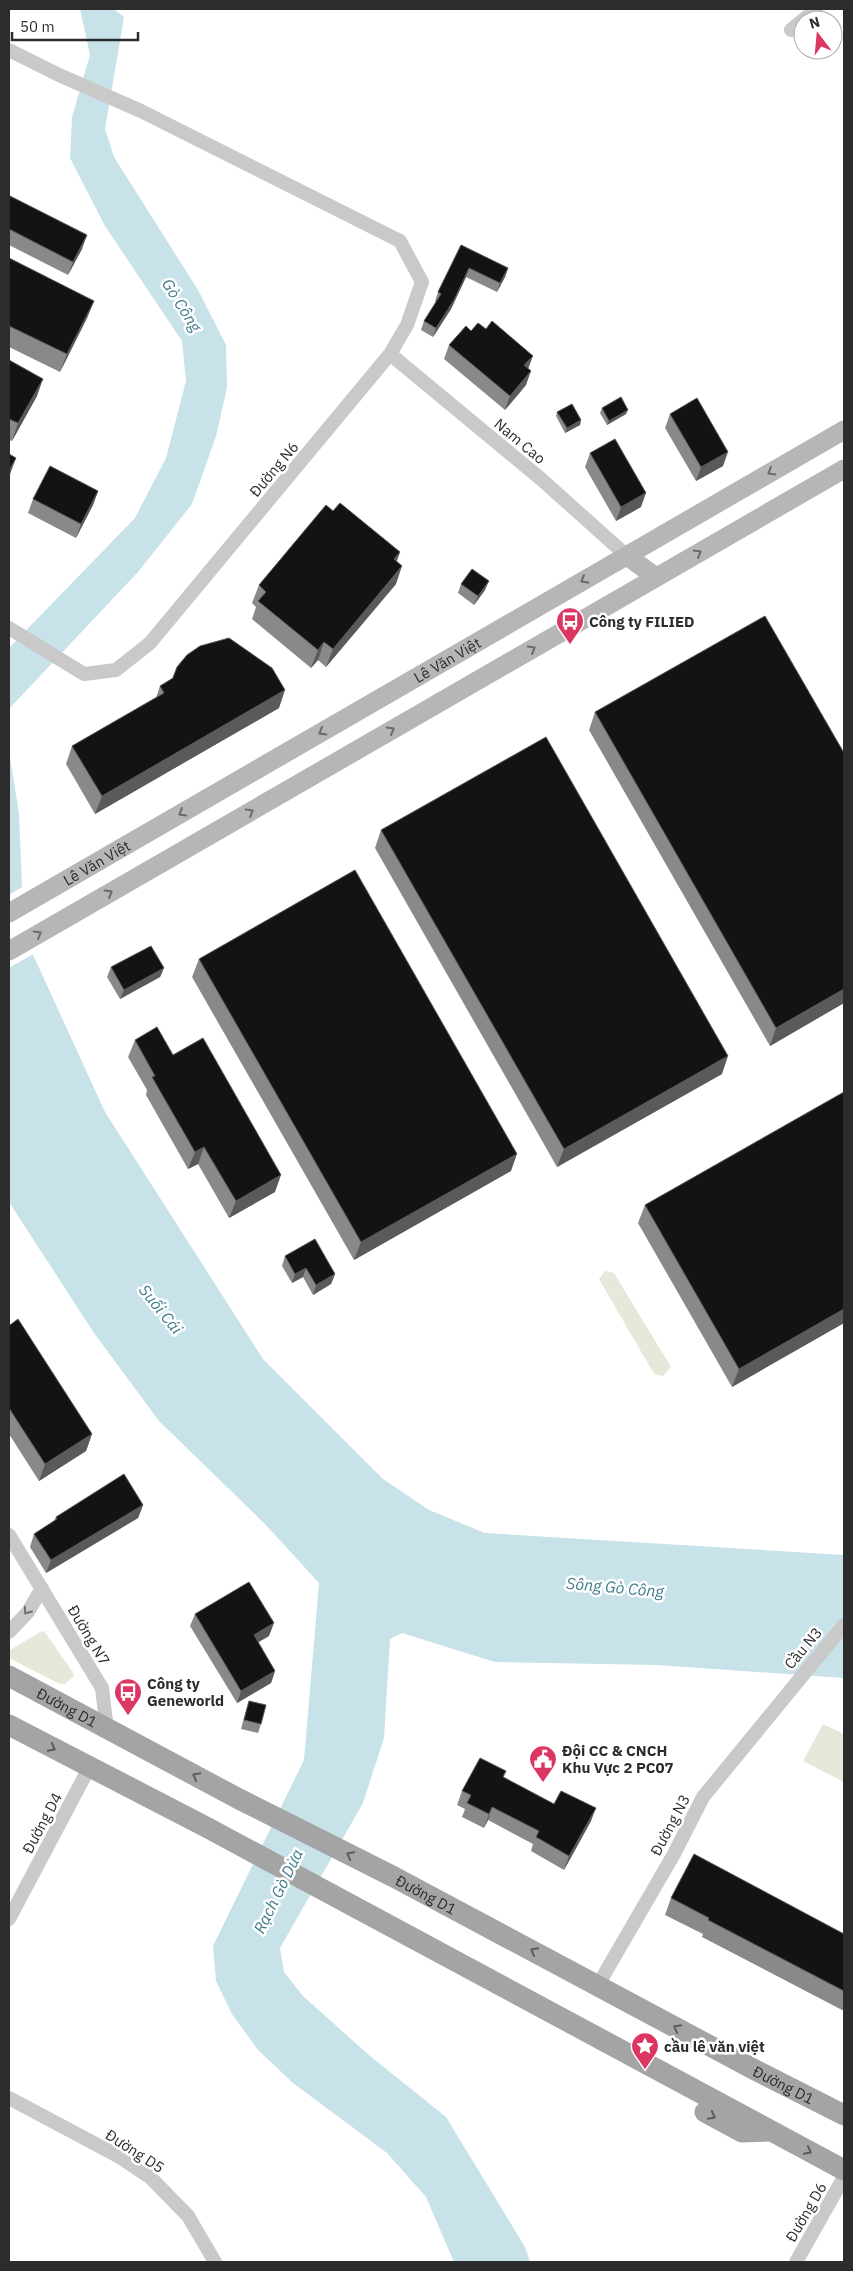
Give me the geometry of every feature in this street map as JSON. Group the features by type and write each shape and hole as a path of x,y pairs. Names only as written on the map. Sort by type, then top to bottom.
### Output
{"main road":[{"name":"Lê Văn Việt","path":"9,913 844,430"},
{"path":"9,951 844,469"},
{"path":"626,556 656,577"},
{"name":"Đường D1","path":"9,1676 106,1730 394,1877 844,2115"},
{"path":"9,1725 171,1809 205,1834 365,1921 844,2170"}],"street":[{"name":"Đường N6","path":"9,50 58,75 141,111 400,241 422,282 407,325 390,354 150,643 116,670 84,674 9,628"},
{"name":"Nam Cao","path":"390,354 540,479 626,556"},
{"name":"Đường N7","path":"9,1535 102,1688 106,1730"},
{"path":"9,1632 28,1612 42,1588"},
{"name":"Cầu N3","path":"788,1692 844,1625"},
{"name":"Đường N3","path":"598,1985 674,1854 703,1797 788,1692"},
{"name":"Đường D4","path":"9,1919 89,1768"},
{"name":"Đường D5","path":"9,2098 118,2156 152,2178 188,2216 214,2262"},
{"name":"Đường D6","path":"796,2262 844,2177"}],"shaded area":[{"path":"605,1271 614,1273 671,1367 663,1376 654,1374 599,1279"},
{"path":"44,1631 74,1676 65,1684 60,1684 9,1658 10,1650"},
{"path":"823,1724 844,1734 844,1782 803,1761"}],"water":[{"name":"Gò Công","path":"80,9 114,9 124,17 105,129 114,157 198,290 226,345 227,388 216,436 192,504 138,572 9,709 9,648 135,518 166,458 186,381 182,341 105,226 70,158 72,117 90,55"},
{"path":"9,751 19,813 24,935 105,1112 263,1359 383,1479 429,1510 485,1533 844,1555 844,1678 657,1665 495,1662 402,1633 390,1639 384,1738 363,1803 280,1948 284,1972 303,1996 370,2056 446,2117 525,2247 530,2262 454,2262 426,2197 387,2153 293,2083 258,2050 232,2014 216,1981 213,1946 304,1760 319,1583 265,1524 159,1421 94,1333 9,1202"}],"pier":[{"path":"25,885 27,934 35,953 9,968 9,895"}],"building":[{"path":"10,196 87,235 73,262 9,229"},
{"path":"461,245 508,268 500,283 469,268 454,300 436,328 424,321 441,294 438,292"},
{"path":"9,258 94,301 67,354 9,326"},
{"path":"492,321 533,356 524,365 531,371 510,396 449,345 466,326 471,331 478,323 486,329"},
{"path":"9,360 43,379 18,423 9,419"},
{"path":"621,397 628,410 609,421 602,408"},
{"path":"697,398 728,452 701,467 670,414"},
{"path":"572,404 581,420 567,428 557,412"},
{"path":"615,439 646,493 621,507 590,453"},
{"path":"9,454 16,458 9,471"},
{"path":"50,466 98,491 81,524 33,499"},
{"path":"340,503 400,552 394,559 402,566 333,649 324,642 318,650 258,601 266,592 259,585 326,505 333,511"},
{"path":"472,569 489,581 478,596 461,584"},
{"path":"765,616 844,753 844,989 776,1028 595,712"},
{"path":"229,638 272,668 285,690 102,796 72,746 164,693 160,686 173,678 177,667 187,655 200,646"},
{"path":"546,737 728,1056 564,1149 381,830"},
{"path":"355,870 517,1154 361,1242 199,959"},
{"path":"151,946 164,968 124,990 111,967"},
{"path":"157,1027 173,1055 203,1038 281,1175 236,1201 204,1147 195,1152 152,1077 155,1076 135,1040"},
{"path":"844,1092 844,1309 739,1369 645,1205"},
{"path":"315,1239 335,1274 316,1285 306,1268 295,1274 285,1256"},
{"path":"18,1319 92,1434 45,1464 9,1408 9,1323 10,1325"},
{"path":"124,1474 143,1505 51,1560 34,1534 57,1519 56,1517"},
{"path":"249,1582 274,1623 254,1635 275,1671 241,1691 195,1614"},
{"path":"249,1701 266,1705 261,1724 244,1720"},
{"path":"480,1758 506,1771 503,1777 554,1804 561,1791 596,1808 569,1856 536,1837 539,1831 492,1807 489,1814 467,1803 471,1795 462,1791"},
{"path":"694,1854 844,1934 844,1991 708,1920 709,1918 671,1898"}],"place":[{"name":"Công ty FILIED","path":"570,645"},
{"name":"Công ty Geneworld","path":"128,1716"},
{"name":"Đội CC & CNCH Khu Vực 2 PC07","path":"543,1783"},
{"name":"cầu lê văn việt","path":"645,2070"}],"water label":[{"name":"Suối Cái","path":"161,1309"},
{"name":"Sông Gò Công","path":"615,1587"},
{"name":"Rạch Gò Dừa","path":"278,1891"}]}
